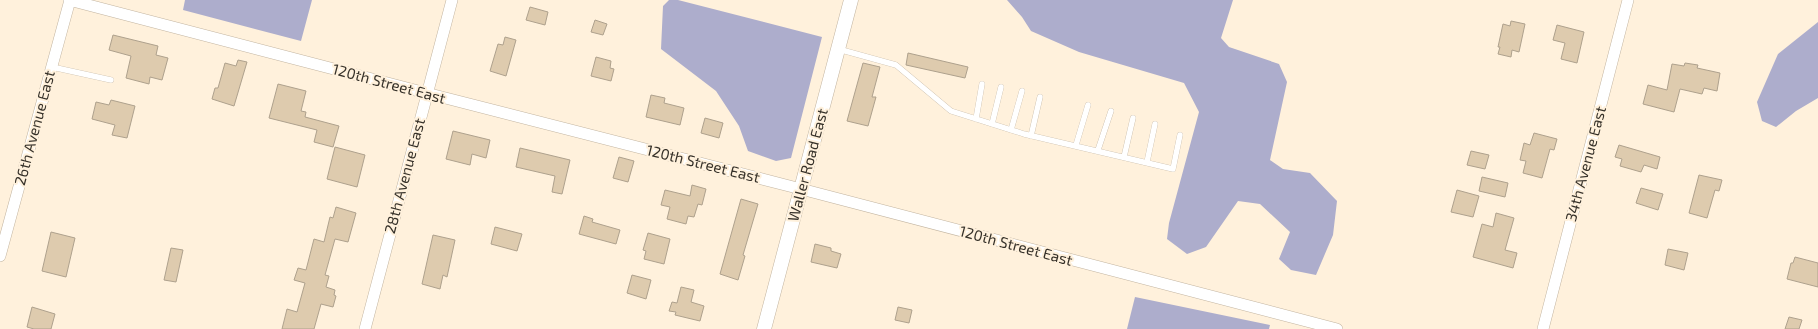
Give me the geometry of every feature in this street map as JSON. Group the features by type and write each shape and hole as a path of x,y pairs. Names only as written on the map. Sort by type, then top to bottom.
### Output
{"street":[{"name":"120th Street East","path":"70,0 1337,329"},
{"name":"26th Avenue East","path":"0,256 70,0"},
{"name":"28th Avenue East","path":"365,329 426,93 452,0"},
{"name":"Waller Road East","path":"764,329 851,0"},
{"name":"34th Avenue East","path":"1543,329 1628,0"}],"lane":[{"path":"838,49 896,65 952,111 1031,136 1173,168 1180,135"},
{"path":"52,67 111,80"},
{"path":"976,119 982,84"},
{"path":"992,124 1001,87"},
{"path":"1012,130 1022,91"},
{"path":"1031,136 1040,97"},
{"path":"1076,145 1088,106"},
{"path":"1098,150 1111,111"},
{"path":"1124,156 1133,118"},
{"path":"1147,162 1155,124"}],"shaded area":[{"path":"185,0 312,0 301,41 183,10"},
{"path":"669,0 678,0 822,37 791,158 776,161 748,151 739,126 716,91 661,49 663,6"},
{"path":"1007,0 1233,0 1221,38 1229,47 1279,64 1287,82 1270,160 1283,169 1310,173 1337,201 1333,235 1316,275 1291,270 1279,259 1290,232 1260,204 1238,201 1206,247 1187,254 1167,239 1169,223 1199,112 1184,83 1079,52 1031,31 1022,17"},
{"path":"1818,22 1818,98 1796,111 1776,127 1762,121 1757,102 1778,54"},
{"path":"1135,297 1270,325 1269,329 1127,329"}],"building":[{"path":"530,7 548,12 545,25 526,20"},
{"path":"595,20 607,24 603,35 591,32"},
{"path":"1511,21 1525,24 1519,52 1512,50 1511,57 1498,54 1500,47 1498,47 1503,24 1510,26"},
{"path":"1557,25 1584,32 1577,63 1561,59 1565,43 1553,40"},
{"path":"113,35 158,46 156,55 168,58 162,80 150,77 149,84 126,78 131,56 109,50"},
{"path":"505,37 516,40 506,76 490,71 498,44 503,45"},
{"path":"908,53 968,67 965,78 906,65"},
{"path":"596,57 611,61 610,68 614,69 611,81 591,76"},
{"path":"238,60 247,62 234,106 212,99 215,88 218,88 225,63 236,66"},
{"path":"863,63 880,67 872,97 876,97 868,126 847,121"},
{"path":"1685,63 1698,65 1697,68 1720,73 1717,91 1704,88 1702,94 1680,89 1674,112 1643,104 1648,85 1667,90 1672,64 1684,66"},
{"path":"278,84 306,91 301,111 306,112 305,117 339,126 333,147 314,142 317,130 269,118"},
{"path":"651,95 665,98 664,103 684,108 680,125 646,117"},
{"path":"111,100 135,106 127,138 112,135 115,125 92,119 96,102 109,105"},
{"path":"705,118 723,123 719,138 701,133"},
{"path":"453,131 490,140 486,158 472,154 470,165 446,159"},
{"path":"1534,133 1557,139 1554,150 1550,149 1542,178 1523,173 1526,161 1520,160 1524,143 1530,145"},
{"path":"1619,145 1660,157 1657,169 1644,165 1641,172 1620,166 1622,159 1615,157"},
{"path":"335,147 365,155 357,187 327,179"},
{"path":"520,148 570,160 562,194 552,192 555,176 516,167"},
{"path":"1471,151 1489,155 1485,169 1467,165"},
{"path":"619,157 634,161 628,182 613,178"},
{"path":"1699,175 1722,180 1719,191 1715,190 1707,218 1689,213"},
{"path":"1482,177 1508,183 1505,197 1479,191"},
{"path":"692,185 706,189 702,205 698,204 694,217 688,216 686,224 667,219 670,207 661,205 665,190 690,196"},
{"path":"1641,188 1663,194 1658,210 1636,203"},
{"path":"1457,190 1479,196 1473,217 1451,212"},
{"path":"741,199 758,204 743,255 745,256 738,280 720,274"},
{"path":"336,207 356,213 348,242 335,239 325,275 329,276 326,287 335,290 334,295 336,296 333,307 321,304 314,329 282,329 287,309 297,312 305,283 294,280 298,268 306,270 314,239 324,242 330,217 333,218"},
{"path":"1496,213 1514,218 1505,250 1517,253 1513,268 1473,257 1482,224 1493,227"},
{"path":"584,216 593,219 592,222 620,230 616,244 579,234"},
{"path":"495,227 522,234 517,251 491,244"},
{"path":"51,232 75,238 66,277 42,271"},
{"path":"648,233 670,239 664,264 644,259 646,251 643,250"},
{"path":"433,235 455,240 447,277 443,275 440,289 422,284"},
{"path":"815,244 831,248 831,251 841,254 837,268 811,262"},
{"path":"171,248 183,250 176,282 164,280"},
{"path":"1668,249 1688,253 1684,270 1665,265"},
{"path":"1795,257 1818,263 1818,287 1787,279 1791,263 1793,263"},
{"path":"632,275 651,280 646,299 627,293"},
{"path":"681,287 694,290 691,302 704,306 700,321 675,315 676,312 669,311 672,302 677,303"},
{"path":"32,307 55,314 51,329 34,329 27,327"},
{"path":"898,307 912,310 909,323 895,320"},
{"path":"1789,317 1802,320 1799,329 1785,329"}]}
